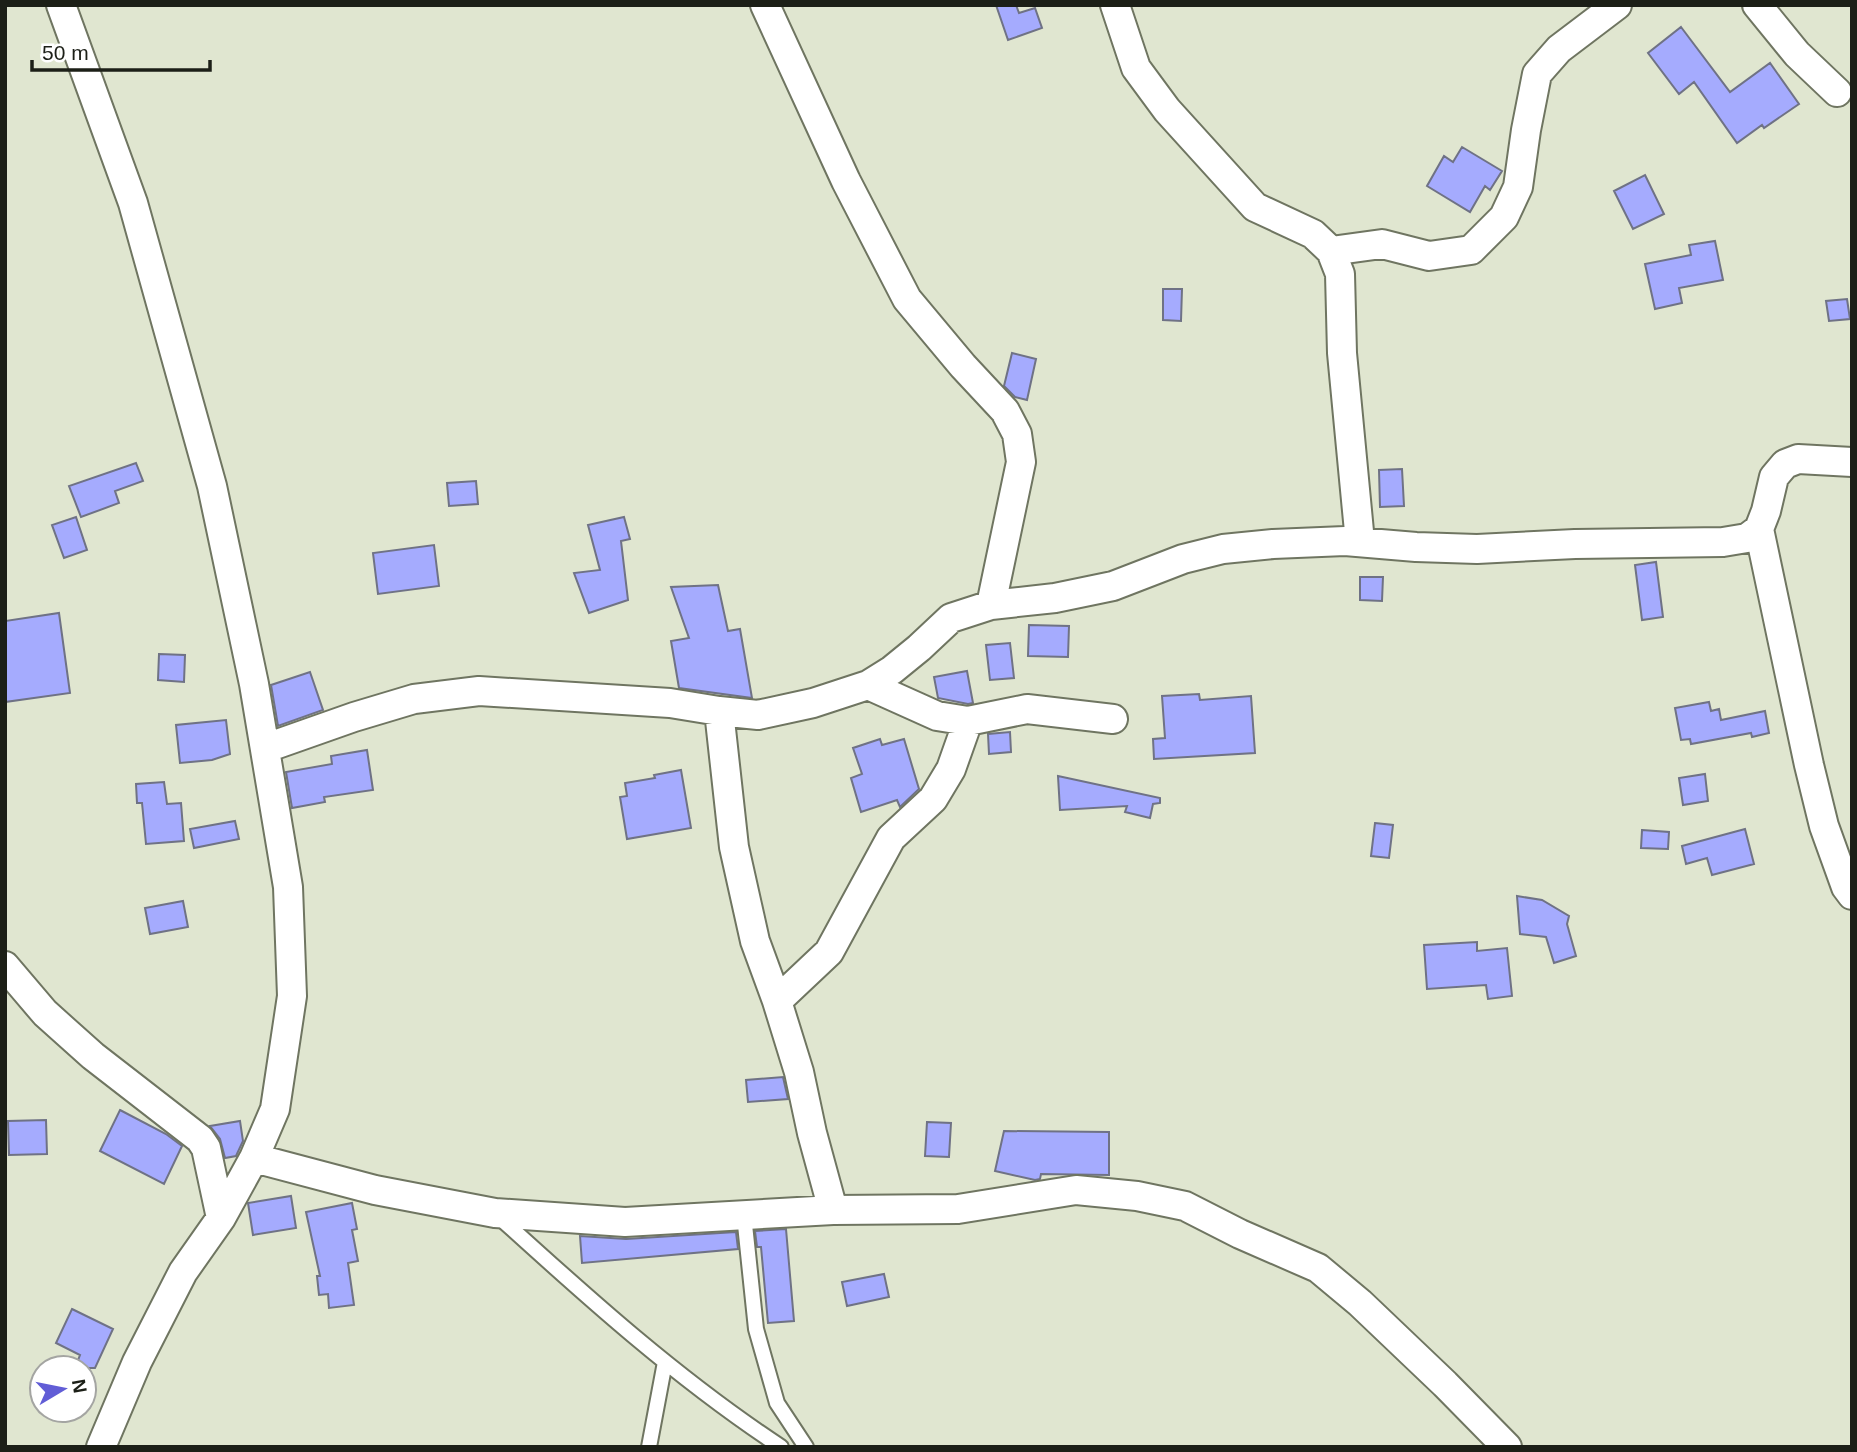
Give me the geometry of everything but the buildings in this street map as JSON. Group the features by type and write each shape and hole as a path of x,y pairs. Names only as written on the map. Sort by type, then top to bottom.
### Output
{"street":[{"path":"61,5 133,203 212,486 254,684 288,887 292,996 275,1109 254,1158 221,1217 183,1272 137,1362 101,1447"},
{"path":"765,5 846,181 907,299 1005,411 1017,434 1021,462 990,605"},
{"path":"1115,5 1136,68 1167,110 1255,207 1313,234 1331,251 1340,274 1342,353 1360,542"},
{"path":"1331,251 1382,244 1429,256 1471,250 1504,217 1518,187 1537,74 1559,49 1617,5"},
{"path":"1757,5 1797,54 1837,92"},
{"path":"265,748 414,699 479,691 670,703 758,715 813,704 868,685 892,670 951,618 990,605 1055,598 1114,586 1183,559 1223,549 1345,541 1477,549 1723,542 1747,538 1759,529 1774,477 1785,464 1798,459 1852,462"},
{"path":"1759,529 1824,826 1846,887 1852,895"},
{"path":"868,685 937,716 968,721 1027,709 1113,719"},
{"path":"719,711 734,847 755,941 799,1072 833,1210"},
{"path":"777,1000 829,952 891,838 933,799 951,769 968,721"},
{"path":"5,966 45,1013 93,1056 200,1139 206,1149 221,1217"},
{"path":"254,1158 376,1189 495,1213 625,1222 833,1210 958,1209 1076,1190 1137,1196 1185,1206 1240,1234 1318,1268 1360,1303 1505,1446"}],"lane":[{"path":"495,1213 665,1362 749,1426 782,1447"},
{"path":"744,1215 756,1329 777,1403 806,1447"},
{"path":"649,1447 665,1362"}]}
